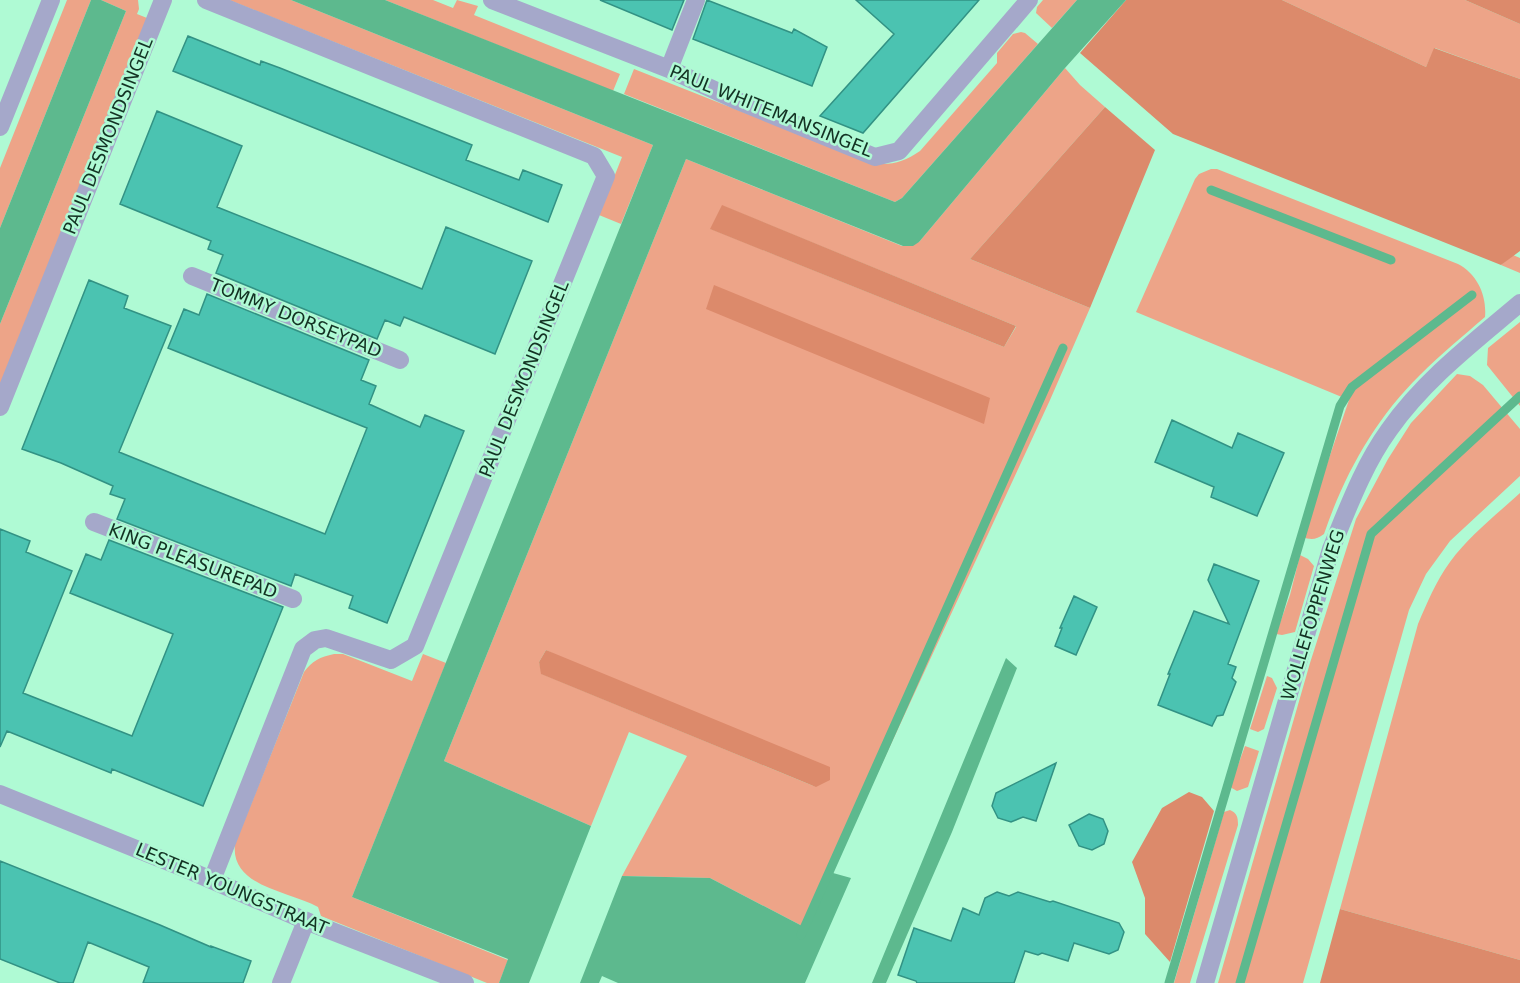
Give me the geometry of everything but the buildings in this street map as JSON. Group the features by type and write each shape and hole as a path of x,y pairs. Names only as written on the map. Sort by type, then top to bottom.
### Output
{"street":[{"path":"0,127 51,0"},
{"name":"PAUL DESMONDSINGEL","path":"0,406 163,0"},
{"name":"PAUL DESMONDSINGEL","path":"206,0 594,156 606,176 416,646 391,660 326,638 315,640 303,649 212,880"},
{"name":"PAUL WHITEMANSINGEL","path":"492,0 669,69 738,101 874,157 899,151 1029,0"},
{"path":"669,69 696,0"},
{"name":"TOMMY DORSEYPAD","path":"192,276 400,360"},
{"name":"WOLLEFOPPENWEG","path":"1205,983 1331,549 1358,482 1389,430 1424,387 1520,303"},
{"name":"KING PLEASUREPAD","path":"94,522 293,599"},
{"name":"LESTER YOUNGSTRAAT","path":"0,794 212,880 306,921 465,983"},
{"path":"281,983 306,921"}],"shaded area":[{"path":"67,0 91,0 0,228 0,168"},
{"path":"91,0 101,0 126,11 0,324 0,228"},
{"path":"101,0 138,0 137,14 147,18 0,385 0,324 126,11"},
{"path":"229,0 291,0 653,145 621,224 599,215 622,157"},
{"path":"291,0 385,0 895,202 902,198 1077,0 1126,0 1065,68 919,242 913,246 903,246 686,159 444,761 591,826 529,983 499,983 508,959 352,897 653,145"},
{"path":"385,0 433,0 453,8 457,0 478,6 474,15 620,74 613,91"},
{"path":"1043,0 1077,0 1052,28 1036,13 1037,7"},
{"path":"1126,0 1282,0 1426,67 1434,48 1520,79 1520,251 1501,265 1173,134 1080,53"},
{"path":"1282,0 1465,0 1520,24 1520,79 1435,48 1426,67"},
{"path":"1465,0 1520,0 1520,24"},
{"path":"1021,32 1038,44 902,198 895,202 624,94 634,69 871,163 891,163 908,158 920,151 997,63 997,53 1013,34"},
{"path":"1065,68 1105,107 970,259 1090,308 1050,400 806,928 710,878 622,876 687,756 629,732 591,826 444,761 686,159 902,246 919,242","holes":["723,206 1016,326 1016,327 1004,347 711,229","546,650 816,787 542,674 539,662"]},
{"path":"1105,107 1155,150 1090,308 970,259"},
{"path":"1217,169 1458,264 1471,273 1482,293 1485,317 1428,367 1389,410 1351,469 1324,534 1316,538 1302,537 1349,400 1136,312 1195,179 1199,174"},
{"path":"722,205 1016,326 1004,347 710,229"},
{"path":"1513,255 1520,258 1520,273 1501,265"},
{"path":"714,285 990,398 984,424 706,309"},
{"path":"1520,322 1520,406 1487,365 1488,348"},
{"path":"1457,374 1470,376 1483,385 1520,429 1520,476 1450,541 1426,574 1409,610 1303,983 1218,983 1310,663 1356,519 1388,459 1411,423"},
{"path":"1520,493 1520,960 1340,909 1418,624 1440,577 1457,552"},
{"path":"1300,555 1314,566 1295,632 1276,634 1290,595"},
{"path":"546,650 830,767 830,780 816,787 541,674 539,662"},
{"path":"334,654 343,654 412,681 423,654 446,663 352,897 508,960 499,983 487,983 321,916 318,907 264,886 251,879 242,870 236,858 235,844 304,672 317,660"},
{"path":"1006,658 1017,668 952,832 886,983 872,983"},
{"path":"1267,676 1272,678 1277,688 1264,729 1258,732 1250,729"},
{"path":"1245,746 1259,751 1248,787 1237,791 1230,787"},
{"path":"1189,792 1202,797 1214,811 1170,962 1145,934 1145,898 1132,862 1162,808"},
{"path":"1230,810 1237,816 1238,825 1190,983 1174,983 1224,812"},
{"path":"833,873 851,878 805,983 618,983 602,976 599,983 580,983 622,876 710,878 806,928"},
{"path":"1340,909 1520,960 1520,983 1320,983"}],"waterway":[{"path":"1211,190 1391,260"},
{"path":"1169,983 1340,406 1352,387 1472,295"},
{"path":"801,935 1063,348"},
{"path":"1240,983 1371,534 1520,396"}]}
